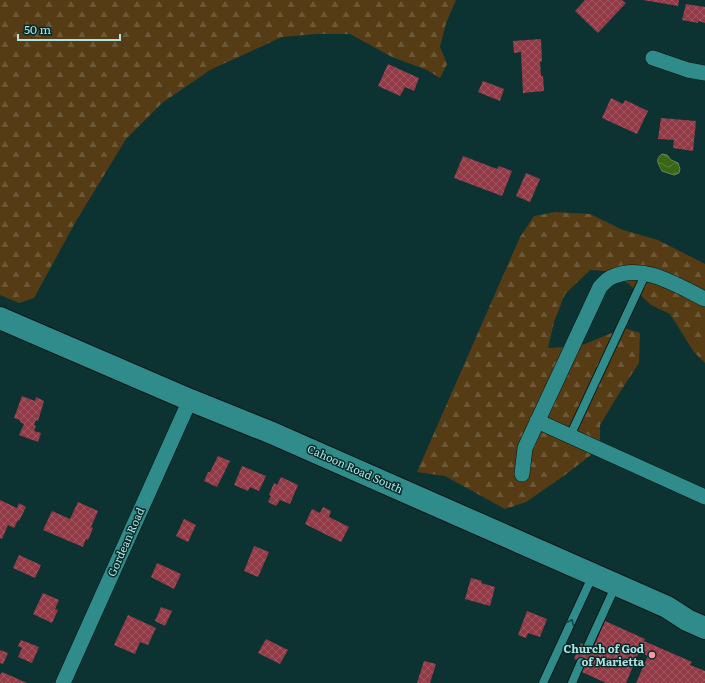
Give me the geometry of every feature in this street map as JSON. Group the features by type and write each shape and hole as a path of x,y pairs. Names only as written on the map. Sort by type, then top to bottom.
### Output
{"main road":[{"name":"Cahoon Road South","path":"0,318 190,400 279,436 594,574 667,607 687,620 705,628"}],"street":[{"path":"653,58 688,70 705,73"},
{"path":"522,474 525,448 600,287 611,278 626,273 646,273 661,278 705,299"},
{"name":"Gordean Road","path":"63,683 190,400"},
{"path":"537,421 705,497"}],"lane":[{"path":"570,436 646,273"},
{"path":"543,683 594,574"},
{"path":"588,646 616,584"},
{"path":"572,683 581,662"}],"green space":[{"path":"0,0 456,0 446,23 440,47 447,64 440,78 427,70 392,57 350,34 316,34 282,37 210,70 162,103 126,139 76,221 34,298 19,303 0,295"},
{"path":"555,212 590,214 623,230 658,240 705,264 705,363 694,352 670,314 651,305 629,284 606,271 590,270 565,294 554,322 548,348 585,344 624,328 640,333 639,363 600,425 600,448 526,502 505,509 445,476 417,472 520,237 534,216"}],"water":[{"path":"662,154 667,155 671,160 678,163 680,169 679,173 674,175 662,171 658,158"}],"building":[{"path":"585,0 622,0 626,3 598,33 575,11"},
{"path":"643,0 679,0 678,6"},
{"path":"686,4 705,7 705,23 682,20"},
{"path":"541,39 542,61 540,62 544,91 523,93 521,52 514,53 513,41"},
{"path":"388,64 419,78 414,91 405,87 400,96 378,86"},
{"path":"483,81 504,89 500,101 478,92"},
{"path":"611,98 623,104 625,100 648,111 637,134 602,118"},
{"path":"661,118 696,121 693,151 673,148 674,140 658,139"},
{"path":"463,156 497,169 499,166 512,171 502,196 454,178"},
{"path":"526,173 540,179 530,202 516,196"},
{"path":"22,396 35,401 36,397 44,401 38,421 36,420 34,425 36,426 34,431 41,433 38,442 19,435 24,424 20,422 20,420 14,418"},
{"path":"218,456 230,461 217,487 204,481"},
{"path":"242,466 266,476 259,491 250,487 248,491 234,485"},
{"path":"281,477 298,485 290,504 280,500 276,506 268,502 271,496 269,495 274,483 277,485"},
{"path":"0,500 17,508 19,503 26,507 14,528 8,525 2,539 0,538"},
{"path":"78,502 98,511 91,527 93,528 88,540 86,539 83,547 43,530 52,511 70,519"},
{"path":"323,507 331,511 329,517 349,527 341,542 305,524 312,509 320,513"},
{"path":"184,519 196,525 188,542 176,536"},
{"path":"254,546 269,552 258,577 244,571"},
{"path":"19,555 41,565 35,578 13,568"},
{"path":"157,563 181,574 174,589 151,577"},
{"path":"471,578 495,587 490,606 465,599"},
{"path":"43,593 59,600 55,609 58,610 52,623 33,614"},
{"path":"161,607 172,611 165,626 155,621"},
{"path":"527,611 547,619 540,637 528,633 526,638 518,635"},
{"path":"128,615 156,628 148,645 140,642 135,654 114,645"},
{"path":"605,621 645,639 644,641 692,662 690,665 705,671 705,683 636,683 648,656 639,652 626,683 606,683 582,672 586,664 574,659 581,643 593,649"},
{"path":"266,639 288,650 280,664 258,653"},
{"path":"21,640 39,647 32,663 18,657 22,648 18,646"},
{"path":"0,650 8,653 3,664 0,663"},
{"path":"424,661 436,664 430,683 417,683"},
{"path":"2,672 27,683 0,683 0,675"}],"place":[{"name":"Church of God of Marietta","path":"652,655"}]}
